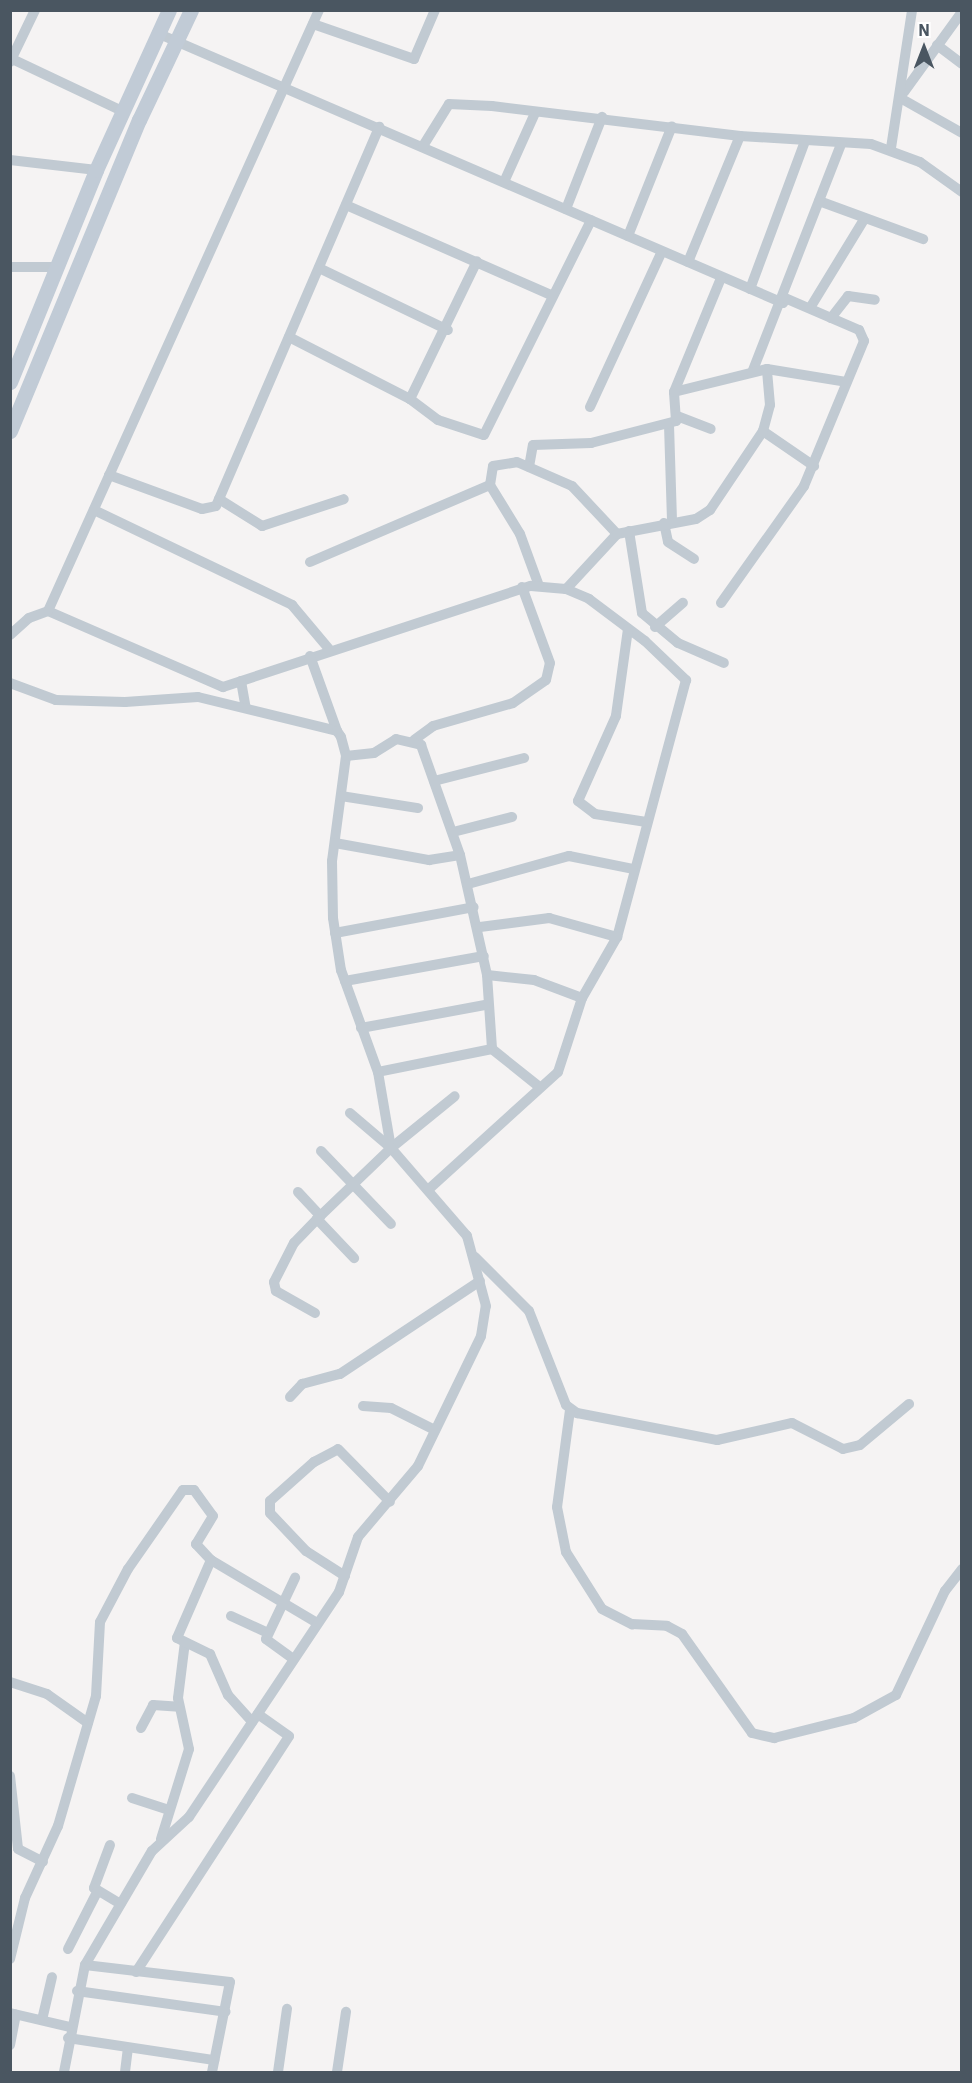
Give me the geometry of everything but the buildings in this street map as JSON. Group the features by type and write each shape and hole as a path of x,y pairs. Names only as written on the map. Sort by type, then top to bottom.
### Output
{"main road":[{"path":"10,382 96,170 169,10"},
{"path":"10,430 175,40 191,10"}],"street":[{"path":"35,10 11,60 122,111"},
{"path":"48,611 319,10"},
{"path":"313,24 414,59 435,10"},
{"path":"891,148 903,96 912,10"},
{"path":"903,96 962,12"},
{"path":"157,33 423,146 628,236 661,253 750,289 810,308 865,338 814,466 721,603"},
{"path":"937,45 962,64"},
{"path":"903,96 962,133"},
{"path":"423,146 449,104 603,117 740,136 891,148 962,192"},
{"path":"504,182 535,113"},
{"path":"566,209 603,117"},
{"path":"628,236 672,126"},
{"path":"109,475 202,509 210,510 219,499 379,127"},
{"path":"688,262 740,136"},
{"path":"750,289 805,141"},
{"path":"753,370 784,300 841,144"},
{"path":"10,160 96,170"},
{"path":"819,201 923,239"},
{"path":"346,205 553,296"},
{"path":"810,308 865,218"},
{"path":"289,337 411,399 438,420 484,435 591,220"},
{"path":"590,407 661,253"},
{"path":"411,399 448,330 477,261"},
{"path":"10,267 58,267"},
{"path":"319,268 448,330"},
{"path":"529,467 533,445 591,443 669,425 677,416 674,392 721,278"},
{"path":"831,318 848,296 875,300"},
{"path":"674,392 753,370 767,369 846,382"},
{"path":"566,589 617,534 704,516 763,431 770,405 767,369"},
{"path":"677,416 711,429"},
{"path":"669,425 668,542 694,559"},
{"path":"763,431 814,466"},
{"path":"539,586 520,534 490,485 497,463 529,467 572,486 617,534"},
{"path":"310,562 490,485"},
{"path":"219,499 262,526 344,498"},
{"path":"95,506 292,605 329,650"},
{"path":"629,531 638,604 656,627 724,663"},
{"path":"198,697 373,634 522,587 539,586 566,589 589,598 686,680 633,868 617,937 582,998 558,1072 537,1085 506,1123 429,1189"},
{"path":"411,740 433,726 513,703 546,680 550,663 522,587"},
{"path":"656,627 683,603"},
{"path":"10,635 29,618 48,611 223,687"},
{"path":"628,629 616,716 578,801 595,814 646,822"},
{"path":"310,656 346,756 335,843 335,933 345,981 378,1072 391,1148"},
{"path":"241,681 246,708"},
{"path":"10,683 56,700 125,702 198,697 337,731"},
{"path":"346,756 374,753 396,739 411,740 421,746 453,832 457,855 468,884 472,908 480,927 481,956 487,975 485,1005 492,1049 537,1085"},
{"path":"434,781 524,758"},
{"path":"341,796 418,808"},
{"path":"453,832 512,817"},
{"path":"335,843 438,859 457,855"},
{"path":"468,884 569,856 633,868"},
{"path":"335,933 472,908"},
{"path":"480,927 549,918 617,937"},
{"path":"345,981 481,956"},
{"path":"487,975 534,980 582,998"},
{"path":"361,1028 485,1005"},
{"path":"378,1072 492,1049"},
{"path":"315,1313 276,1291 274,1282 294,1243 351,1183 455,1096"},
{"path":"161,1839 189,1817 317,1623 345,1576 358,1538 418,1466 481,1336 486,1306 475,1257 467,1236 429,1189 391,1148 350,1113"},
{"path":"321,1151 391,1224"},
{"path":"298,1192 354,1258"},
{"path":"475,1257 529,1311 570,1410 558,1507 566,1552 594,1599 614,1617 667,1626 682,1634 752,1733 774,1738 854,1718 896,1695 962,1569"},
{"path":"290,1397 302,1384 340,1374 480,1281"},
{"path":"570,1410 717,1440 792,1424 843,1449 860,1445 909,1404"},
{"path":"363,1406 391,1408 435,1430"},
{"path":"345,1576 306,1551 270,1513 270,1501 307,1467 338,1449 390,1502"},
{"path":"10,1959 13,1936 25,1898 43,1862 98,1688 100,1622 128,1569 183,1490 194,1490 213,1511 196,1544 211,1560 284,1601 317,1623"},
{"path":"136,1972 289,1736 255,1718 228,1695 210,1654 185,1642 177,1634 211,1560"},
{"path":"292,1658 267,1643 268,1633 295,1578"},
{"path":"231,1616 268,1633"},
{"path":"64,2073 77,1991 85,1965 161,1839 168,1810 189,1749 179,1707 185,1642"},
{"path":"10,1682 47,1694 88,1723"},
{"path":"141,1728 153,1705 179,1707"},
{"path":"10,1776 18,1849 43,1862"},
{"path":"132,1798 168,1810"},
{"path":"68,1949 97,1892 94,1882 110,1845"},
{"path":"97,1892 121,1904"},
{"path":"85,1965 230,1982 226,2012 212,2073"},
{"path":"42,2020 52,1977"},
{"path":"77,1991 226,2012"},
{"path":"278,2073 287,2008"},
{"path":"337,2073 346,2012"},
{"path":"11,2042 13,2014 42,2020 69,2033 128,2048 214,2060"},
{"path":"125,2073 128,2048"}]}
